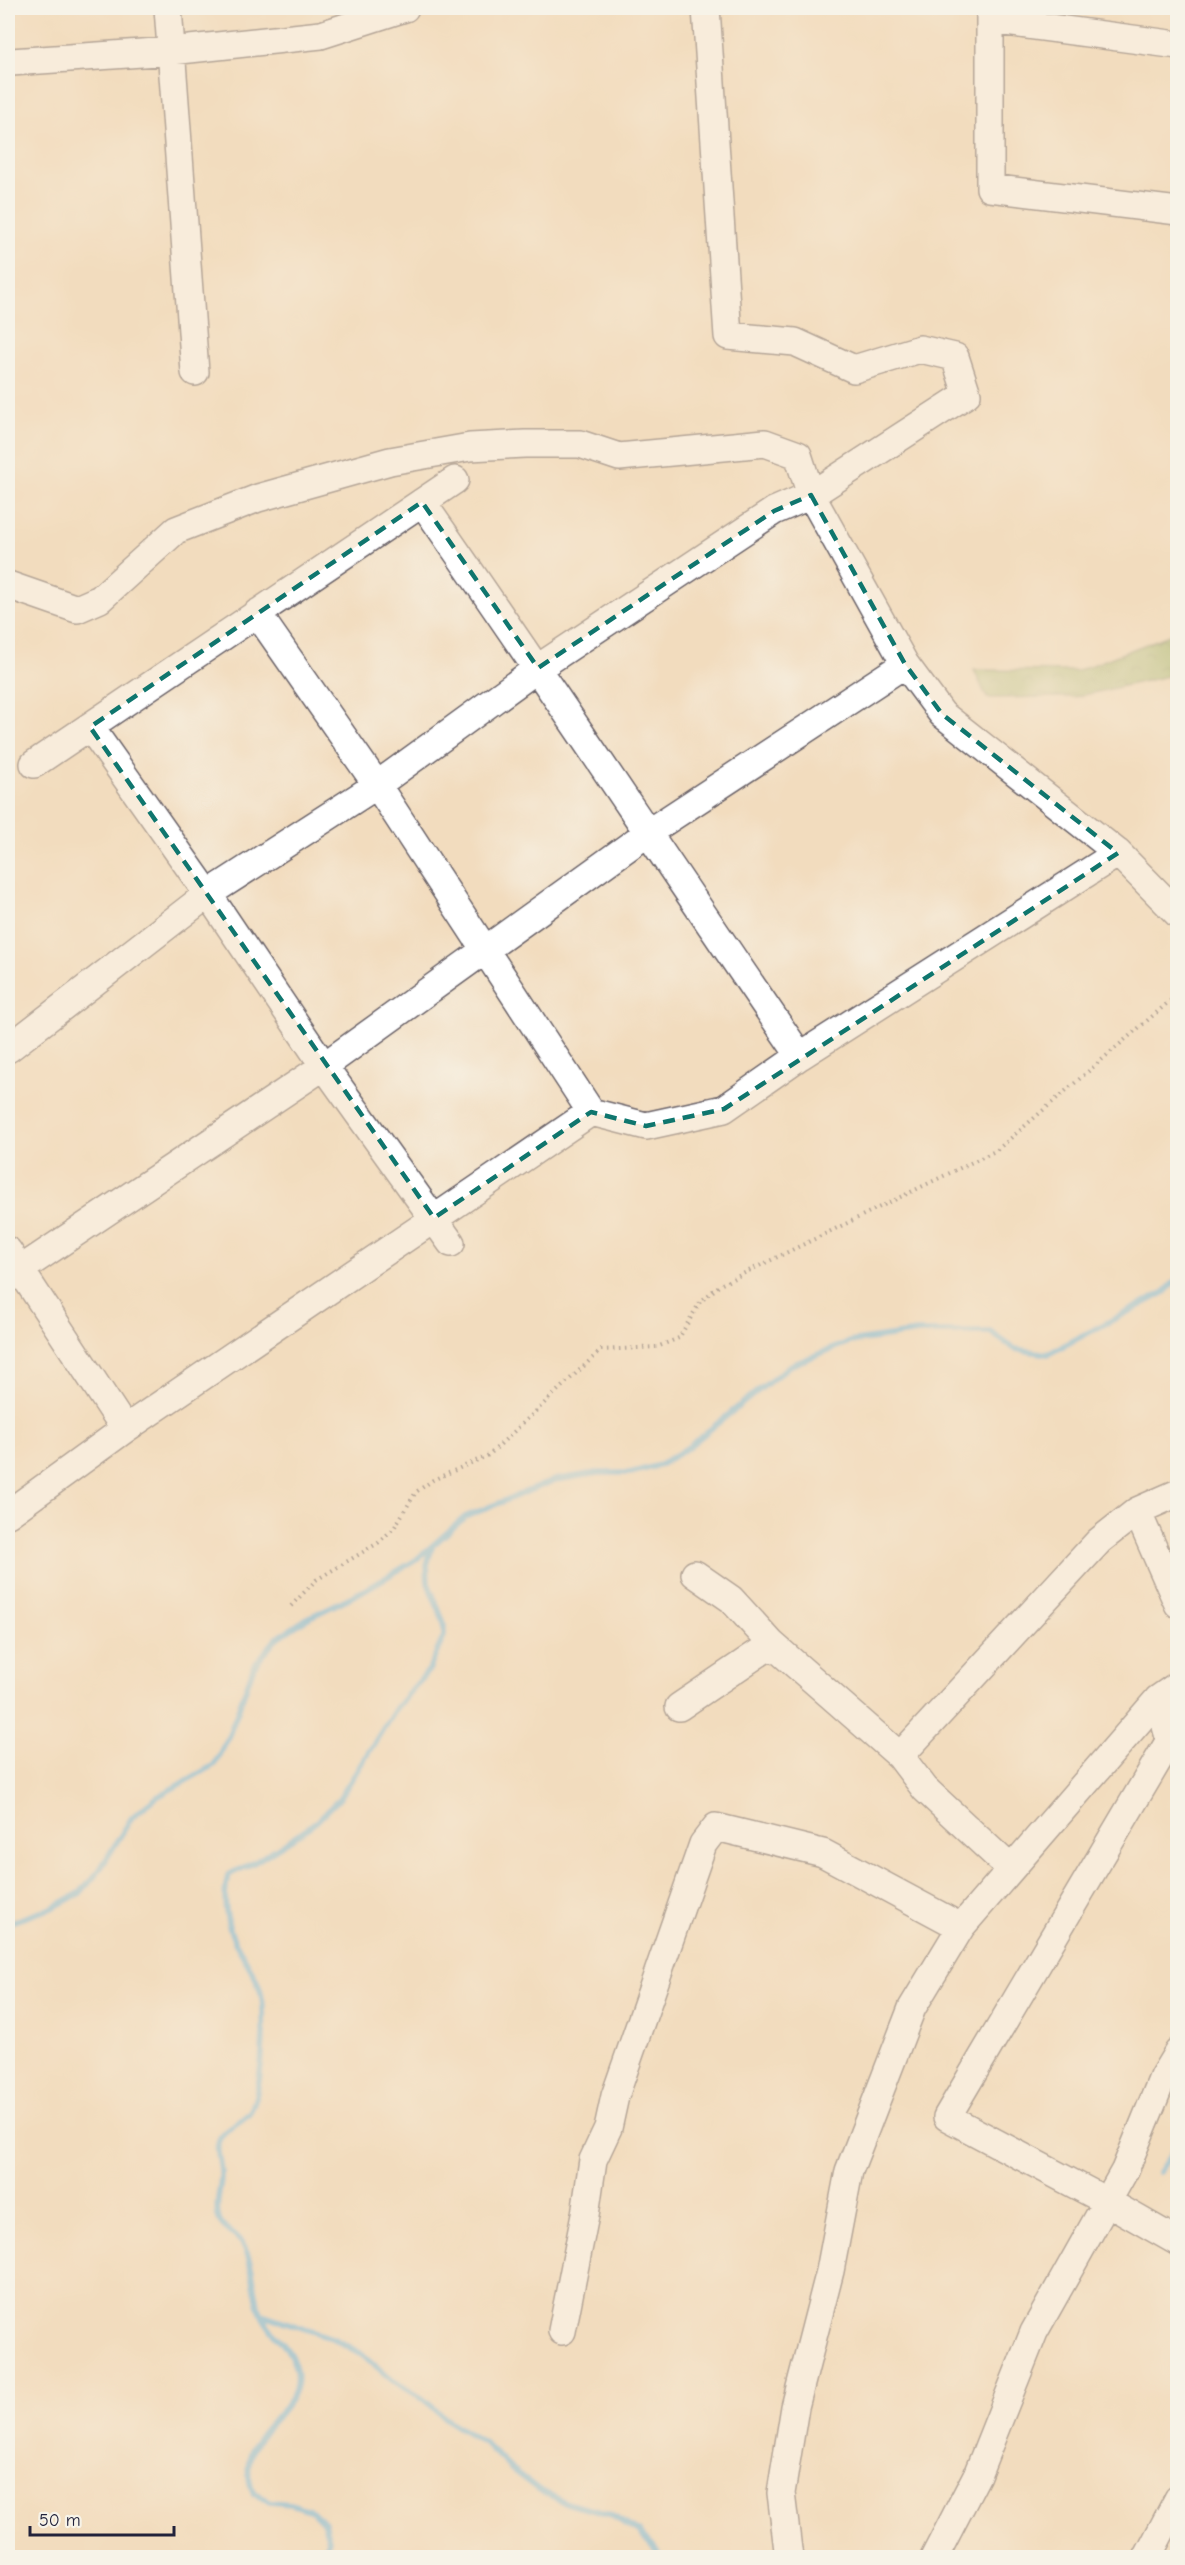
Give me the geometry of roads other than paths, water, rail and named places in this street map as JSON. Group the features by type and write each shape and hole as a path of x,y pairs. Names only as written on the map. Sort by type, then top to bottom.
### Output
{"street":[{"path":"168,8 195,372"},
{"path":"11,62 171,51 321,35 405,8"},
{"path":"8,1049 208,894 377,785 538,668 774,511 811,495 967,394 955,357 920,349 854,369 795,342 729,336 706,8"},
{"path":"1178,45 990,14 990,188 1178,211"},
{"path":"8,585 77,609 100,599 176,530 258,498 390,461 470,447 580,444 619,457 765,443 798,456 811,495 906,664 942,714 1118,853 1178,914"},
{"path":"34,764 455,480"},
{"path":"422,502 538,668 646,834 800,1056"},
{"path":"258,614 377,785 591,1113 646,1126 724,1109 800,1056 1118,853"},
{"path":"125,1429 12,1266 324,1066 646,834 906,664"},
{"path":"90,727 208,894 324,1066 451,1243"},
{"path":"8,1514 125,1429 591,1113"},
{"path":"900,1756 1099,1541 1137,1511 1178,1493"},
{"path":"1137,1511 1178,1604"},
{"path":"695,1574 731,1599 772,1644 900,1756 925,1789 1011,1869"},
{"path":"679,1707 772,1644"},
{"path":"789,2558 781,2493 795,2407 830,2271 849,2171 912,2008 961,1927 1168,1692"},
{"path":"1168,1692 1170,1740 947,2117 1108,2202 1178,2242"},
{"path":"562,2331 585,2215 593,2160 608,2128 615,2096 703,1845 716,1827 823,1853 961,1927"},
{"path":"934,2558 976,2475 1034,2332 1125,2170 1163,2077 1178,2052"},
{"path":"1147,2558 1178,2499"}],"waterway":[{"path":"8,1923 52,1908 80,1893 99,1871 132,1817 157,1797 214,1765 229,1735 254,1666 276,1639 306,1619 361,1592 416,1560 465,1517 555,1480 597,1473 630,1473 660,1465 687,1448 789,1366 849,1342 918,1332 990,1332 1015,1349 1048,1354 1165,1292 1178,1278"},
{"path":"321,2558 329,2540 324,2523 312,2511 291,2504 271,2502 254,2494 248,2473 250,2455 258,2440 280,2414 296,2386 296,2370 290,2354 261,2313 246,2251 242,2243 222,2224 217,2211 221,2176 219,2140 224,2132 251,2110 258,2088 263,2031 260,1991 255,1976 231,1932 226,1913 225,1893 228,1875 255,1862 296,1836 317,1821 340,1798 396,1708 429,1670 444,1636 444,1623 428,1583 427,1565 432,1547"},
{"path":"1159,2172 1178,2144"},
{"path":"262,2314 332,2338 362,2354 392,2380 422,2398 450,2422 486,2444 510,2468 539,2490 569,2504 609,2514 639,2532 663,2558"}]}
